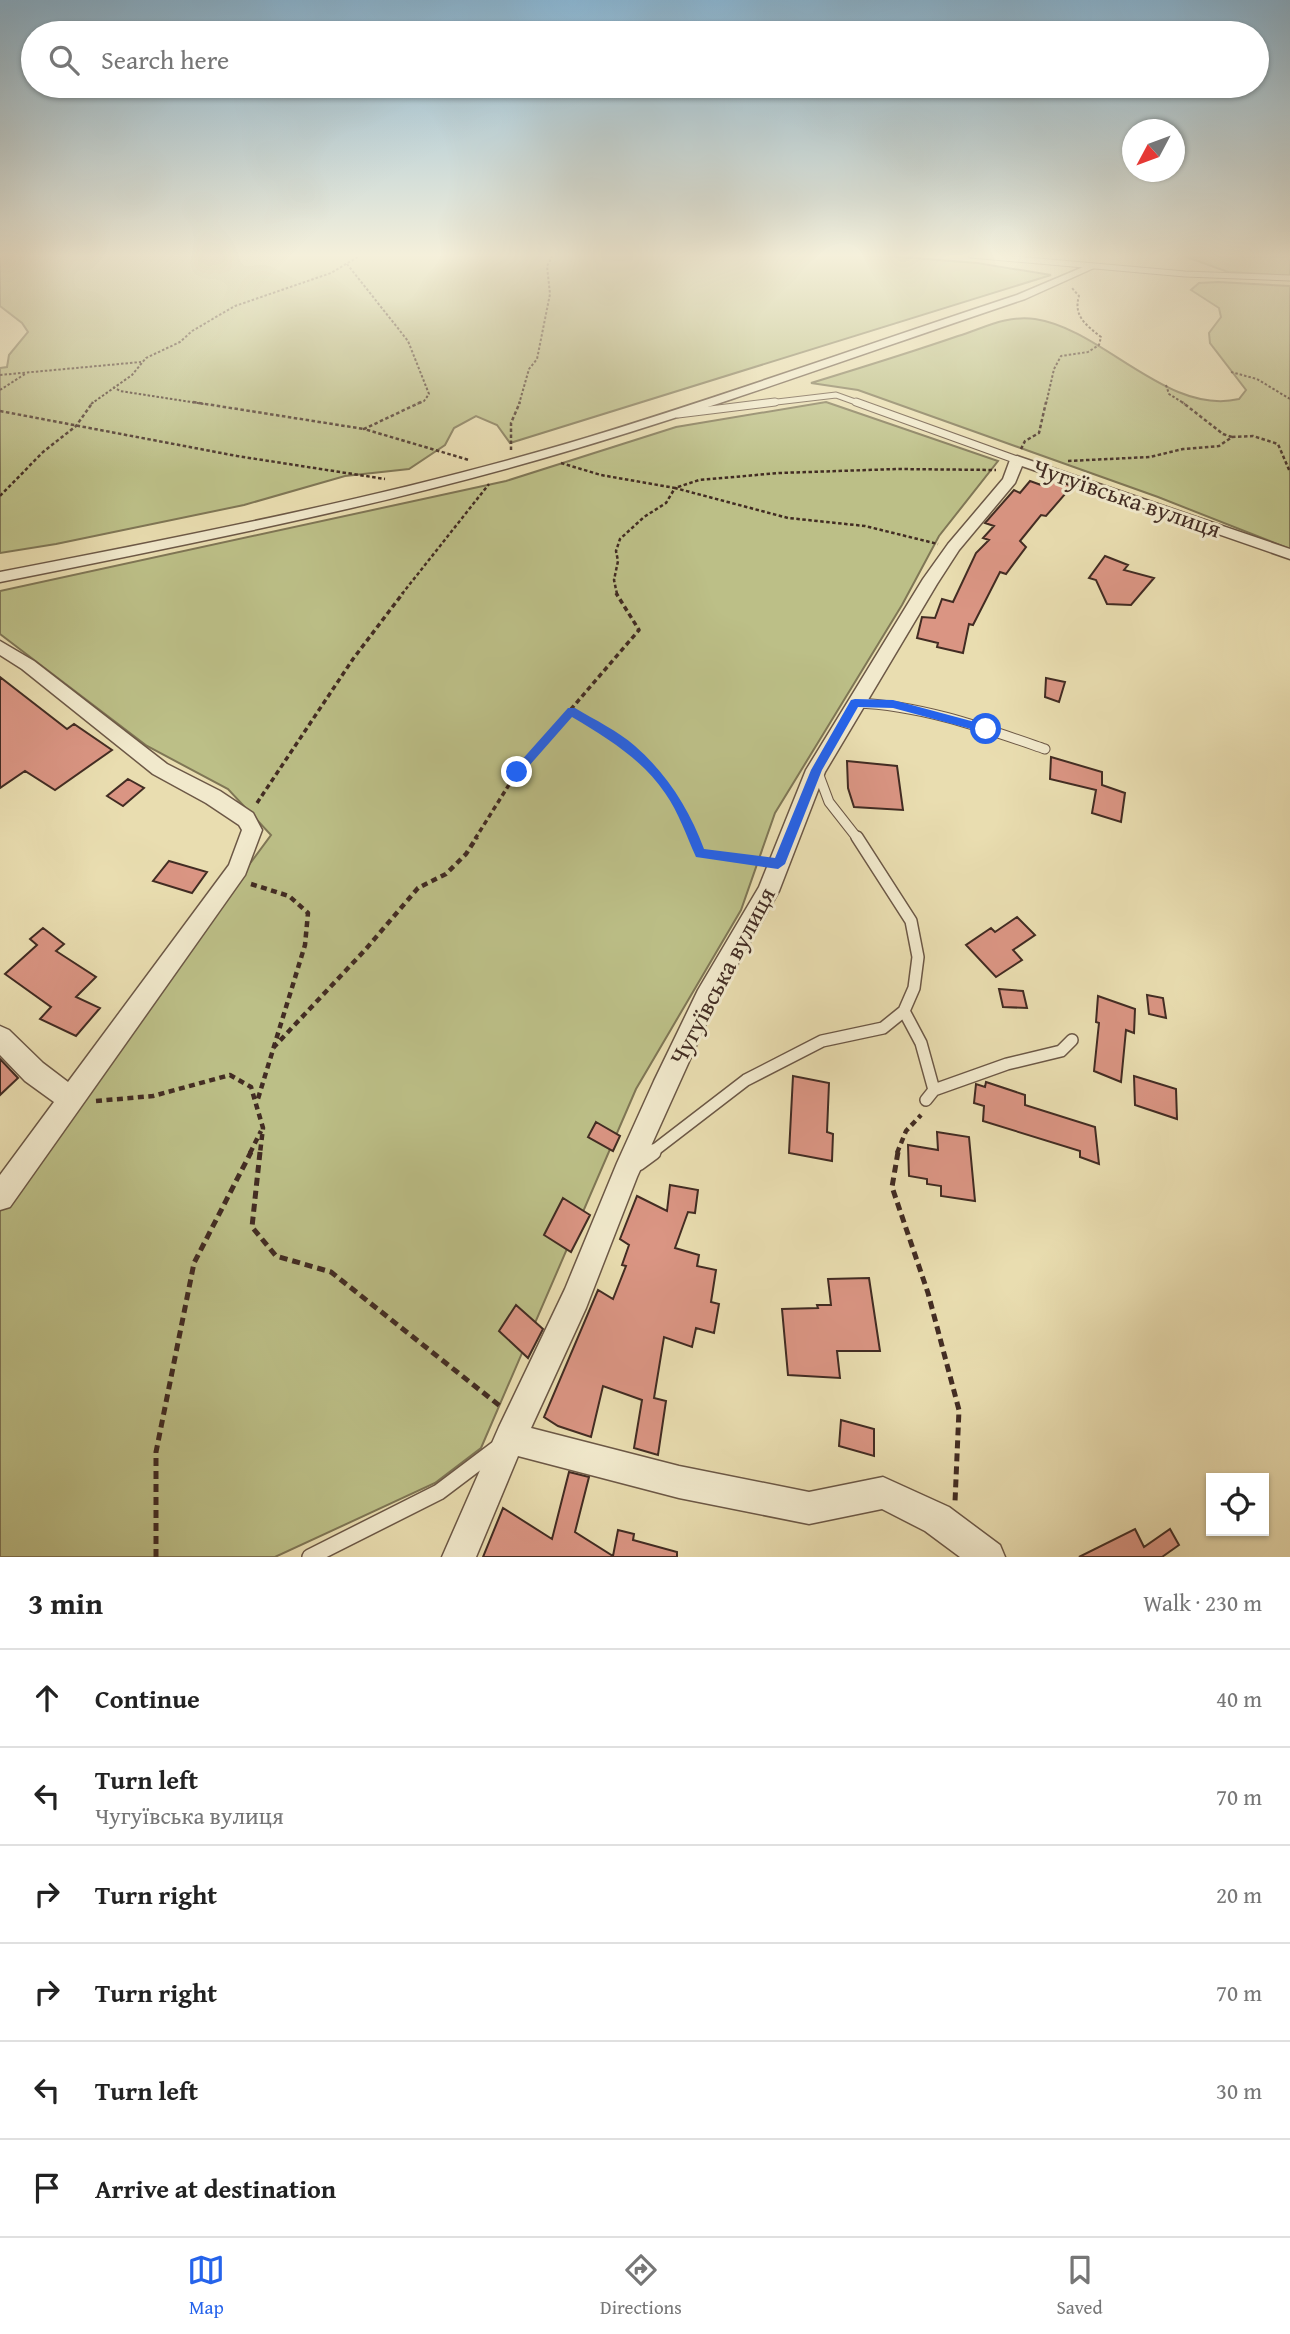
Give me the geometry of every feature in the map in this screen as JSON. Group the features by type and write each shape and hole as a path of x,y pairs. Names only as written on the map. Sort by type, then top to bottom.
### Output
{"street":[{"path":"0,577 214,535 491,468 667,415 929,328"},
{"name":"Чугуївська вулиця","path":"459,1557 514,1429 576,1298 626,1172 706,998 768,891 816,770 953,547 1010,480 1012,458 1290,554"},
{"path":"0,647 28,665 160,769 213,797 246,819 252,830 238,869 0,1197"},
{"path":"0,1038 34,1072 70,1098"},
{"path":"514,1429 679,1482 809,1508 883,1493 945,1525 988,1557"}],"lane":[{"path":"667,415 836,395 1012,458"},
{"path":"855,703 893,704 986,729 1045,749"},
{"path":"626,1172 746,1080 822,1041 883,1028 904,1011 914,988 918,957 911,921 856,835 829,802 816,770"},
{"path":"904,1011 921,1043 930,1095 1007,1064 1061,1051 1072,1040"},
{"path":"310,1557 439,1492 514,1429"}],"path":[{"path":"0,496 43,453 76,426 92,403 132,375 143,361 180,342 198,328"},
{"path":"364,429 424,401 429,394 408,341 397,328"},
{"path":"246,819 353,659 454,526 512,462 509,445 511,423 524,393 530,369 537,359 543,328"},
{"path":"273,1048 365,950 418,888 446,874 466,855 517,772 639,630 636,620 618,599 613,586 620,560 616,551 621,539 645,517 666,503 675,488 699,480 779,473 897,469 999,470 1005,466 1003,459 1012,458 1019,453 1025,441 1039,433 1054,369 1061,356 1088,352 1099,345 1101,337 1089,328"},
{"path":"0,375 143,361"},
{"path":"0,390 28,372"},
{"path":"1231,372 1251,374 1290,399"},
{"path":"1166,385 1169,394 1199,413 1223,434 1232,437 1253,436 1278,444 1290,472"},
{"path":"113,387 120,391 364,429 491,468"},
{"path":"0,411 236,456 385,479"},
{"path":"1064,461 1150,457 1183,449 1219,446 1232,437"},
{"path":"539,454 572,468 675,488 788,519 865,526 953,547"},
{"path":"1284,458 1290,458"},
{"path":"571,711 630,747 668,788 688,821 700,854 778,864"},
{"path":"238,869 254,886 289,896 308,913 305,945 257,1104"},
{"path":"70,1098 103,1101 153,1096 230,1075 251,1087 263,1128 251,1227 276,1256 331,1272 514,1429"},
{"path":"930,1095 920,1117 906,1131 895,1159 892,1187 925,1281 959,1410 957,1497 945,1525"},
{"path":"156,1557 156,1452 194,1263 263,1128"}],"green space":[{"path":"25,328 881,328 510,443 497,425 476,416 454,428 445,445 409,469 345,476 244,505 0,553 0,368 7,367 9,355 28,332"},
{"path":"981,328 1063,328 1161,384 1186,395 1212,401 1239,399 1246,390 1210,343 1209,333 1213,328 1290,328 1290,549 1158,497 858,390 811,383"},
{"path":"826,402 998,461 939,536 902,605 775,813 741,910 636,1089 481,1448 435,1483 275,1557 0,1557 0,1204 271,835 228,789 147,746 0,634 0,591 506,481 676,427"}],"building":[{"path":"1047,477 1072,486 1046,516 1041,515 1020,541 1026,547 1006,574 1000,572 973,625 969,624 963,653 937,647 938,643 917,638 922,617 935,618 942,599 953,602 976,553 989,540 983,538 994,526 985,523 1014,490 1020,493 1030,481 1041,485"},
{"path":"1105,556 1128,565 1124,570 1154,578 1131,605 1107,604 1096,580 1089,578"},
{"path":"0,677 67,729 74,724 112,750 55,790 25,771 0,788"},
{"path":"1046,678 1065,682 1059,702 1045,697"},
{"path":"1051,757 1102,772 1102,785 1125,793 1121,822 1092,813 1096,790 1050,779"},
{"path":"847,761 897,766 903,810 854,807 848,788"},
{"path":"128,779 144,788 123,806 107,796"},
{"path":"169,861 207,872 192,893 153,881"},
{"path":"1017,917 1035,935 1013,950 1022,960 996,977 966,945 991,928 995,932"},
{"path":"43,928 64,944 56,951 96,977 76,997 100,1008 76,1036 40,1019 51,1007 5,974 37,945 30,939"},
{"path":"999,989 1023,991 1027,1008 1003,1007"},
{"path":"1147,995 1163,998 1166,1018 1149,1014"},
{"path":"1098,996 1135,1009 1134,1033 1126,1030 1121,1082 1094,1071 1099,1023 1096,1022"},
{"path":"0,1059 18,1078 0,1095"},
{"path":"793,1076 829,1083 827,1132 833,1134 832,1161 789,1153"},
{"path":"1134,1076 1176,1089 1177,1119 1135,1105"},
{"path":"986,1082 1025,1095 1025,1105 1095,1127 1099,1164 1080,1157 1080,1151 983,1121 984,1106 974,1103 976,1084 985,1087"},
{"path":"596,1122 620,1136 613,1151 588,1137"},
{"path":"937,1132 969,1137 975,1201 941,1196 941,1186 927,1184 927,1179 909,1176 908,1145 938,1150"},
{"path":"670,1185 698,1190 695,1213 688,1212 675,1248 699,1255 697,1266 716,1270 711,1302 719,1304 714,1333 696,1328 692,1347 664,1337 654,1398 666,1401 658,1455 634,1448 642,1400 603,1386 591,1437 558,1426 544,1417 598,1290 613,1299 626,1266 622,1265 629,1245 620,1239 637,1196 667,1211"},
{"path":"563,1198 590,1215 571,1252 544,1235"},
{"path":"869,1278 880,1351 837,1351 840,1378 788,1375 782,1309 831,1305 828,1279"},
{"path":"516,1305 543,1329 528,1358 499,1331"},
{"path":"841,1420 874,1429 874,1456 839,1446"},
{"path":"569,1472 589,1477 575,1532 613,1556 618,1530 634,1534 633,1540 677,1552 677,1557 483,1557 503,1508 552,1539"},
{"path":"1135,1529 1144,1547 1170,1529 1179,1545 1162,1557 1079,1557"}],"route":[{"path":"517,772 571,711 630,747 668,788 688,821 700,854 778,864 816,770 855,703 893,704 986,729"}]}
